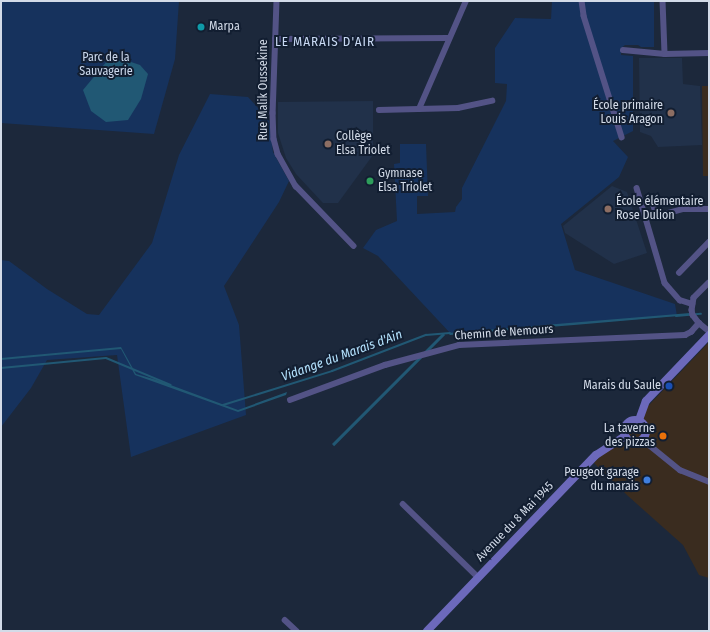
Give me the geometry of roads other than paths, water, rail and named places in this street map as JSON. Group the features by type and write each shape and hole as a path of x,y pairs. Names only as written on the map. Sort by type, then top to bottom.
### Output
{"main road":[{"path":"639,420 646,401 709,335"},
{"path":"632,420 639,420 646,428 646,434 643,440 633,442 625,436 624,430 627,423 632,420"},
{"name":"Avenue du 8 Mai 1945","path":"427,631 596,455 625,436"}],"street":[{"name":"Rue Malik Oussekine","path":"277,1 274,139 278,154 296,186 354,246"},
{"path":"419,109 466,1"},
{"path":"582,1 584,16 622,137"},
{"path":"663,1 665,54"},
{"path":"275,39 449,38"},
{"path":"623,50 665,54 709,53"},
{"path":"379,110 470,107 492,101"},
{"path":"637,188 665,283 680,300 692,304"},
{"path":"651,197 657,216 683,209 709,209"},
{"path":"679,273 709,242"},
{"path":"709,283 694,298 692,304 693,315 699,323 709,331"},
{"name":"Chemin de Nemours","path":"290,400 385,365 458,346 685,335 691,332 699,323"},
{"path":"643,440 680,470 709,482"},
{"path":"403,504 478,578"},
{"path":"285,620 297,631"}],"waterway":[{"name":"Vidange du Marais d'Ain","path":"676,316 701,314"},
{"name":"Vidange du Marais d'Ain","path":"223,405 332,371 426,335 450,333"},
{"name":"Vidange du Marais d'Ain","path":"1,368 106,358 171,385"}],"place":[{"name":"Marpa","path":"201,27"},
{"name":"École primaire Louis Aragon","path":"671,113"},
{"name":"Collège Elsa Triolet","path":"328,144"},
{"name":"Gymnase Elsa Triolet","path":"370,181"},
{"name":"École élémentaire Rose Dulion","path":"608,209"},
{"name":"Marais du Saule","path":"669,386"},
{"name":"La taverne des pizzas","path":"663,436"},
{"name":"Peugeot garage du marais","path":"647,480"}],"district":[{"name":"LE MARAIS D'AIR","path":"325,42"}],"park label":[{"name":"Parc de la Sauvagerie","path":"106,65"}]}
